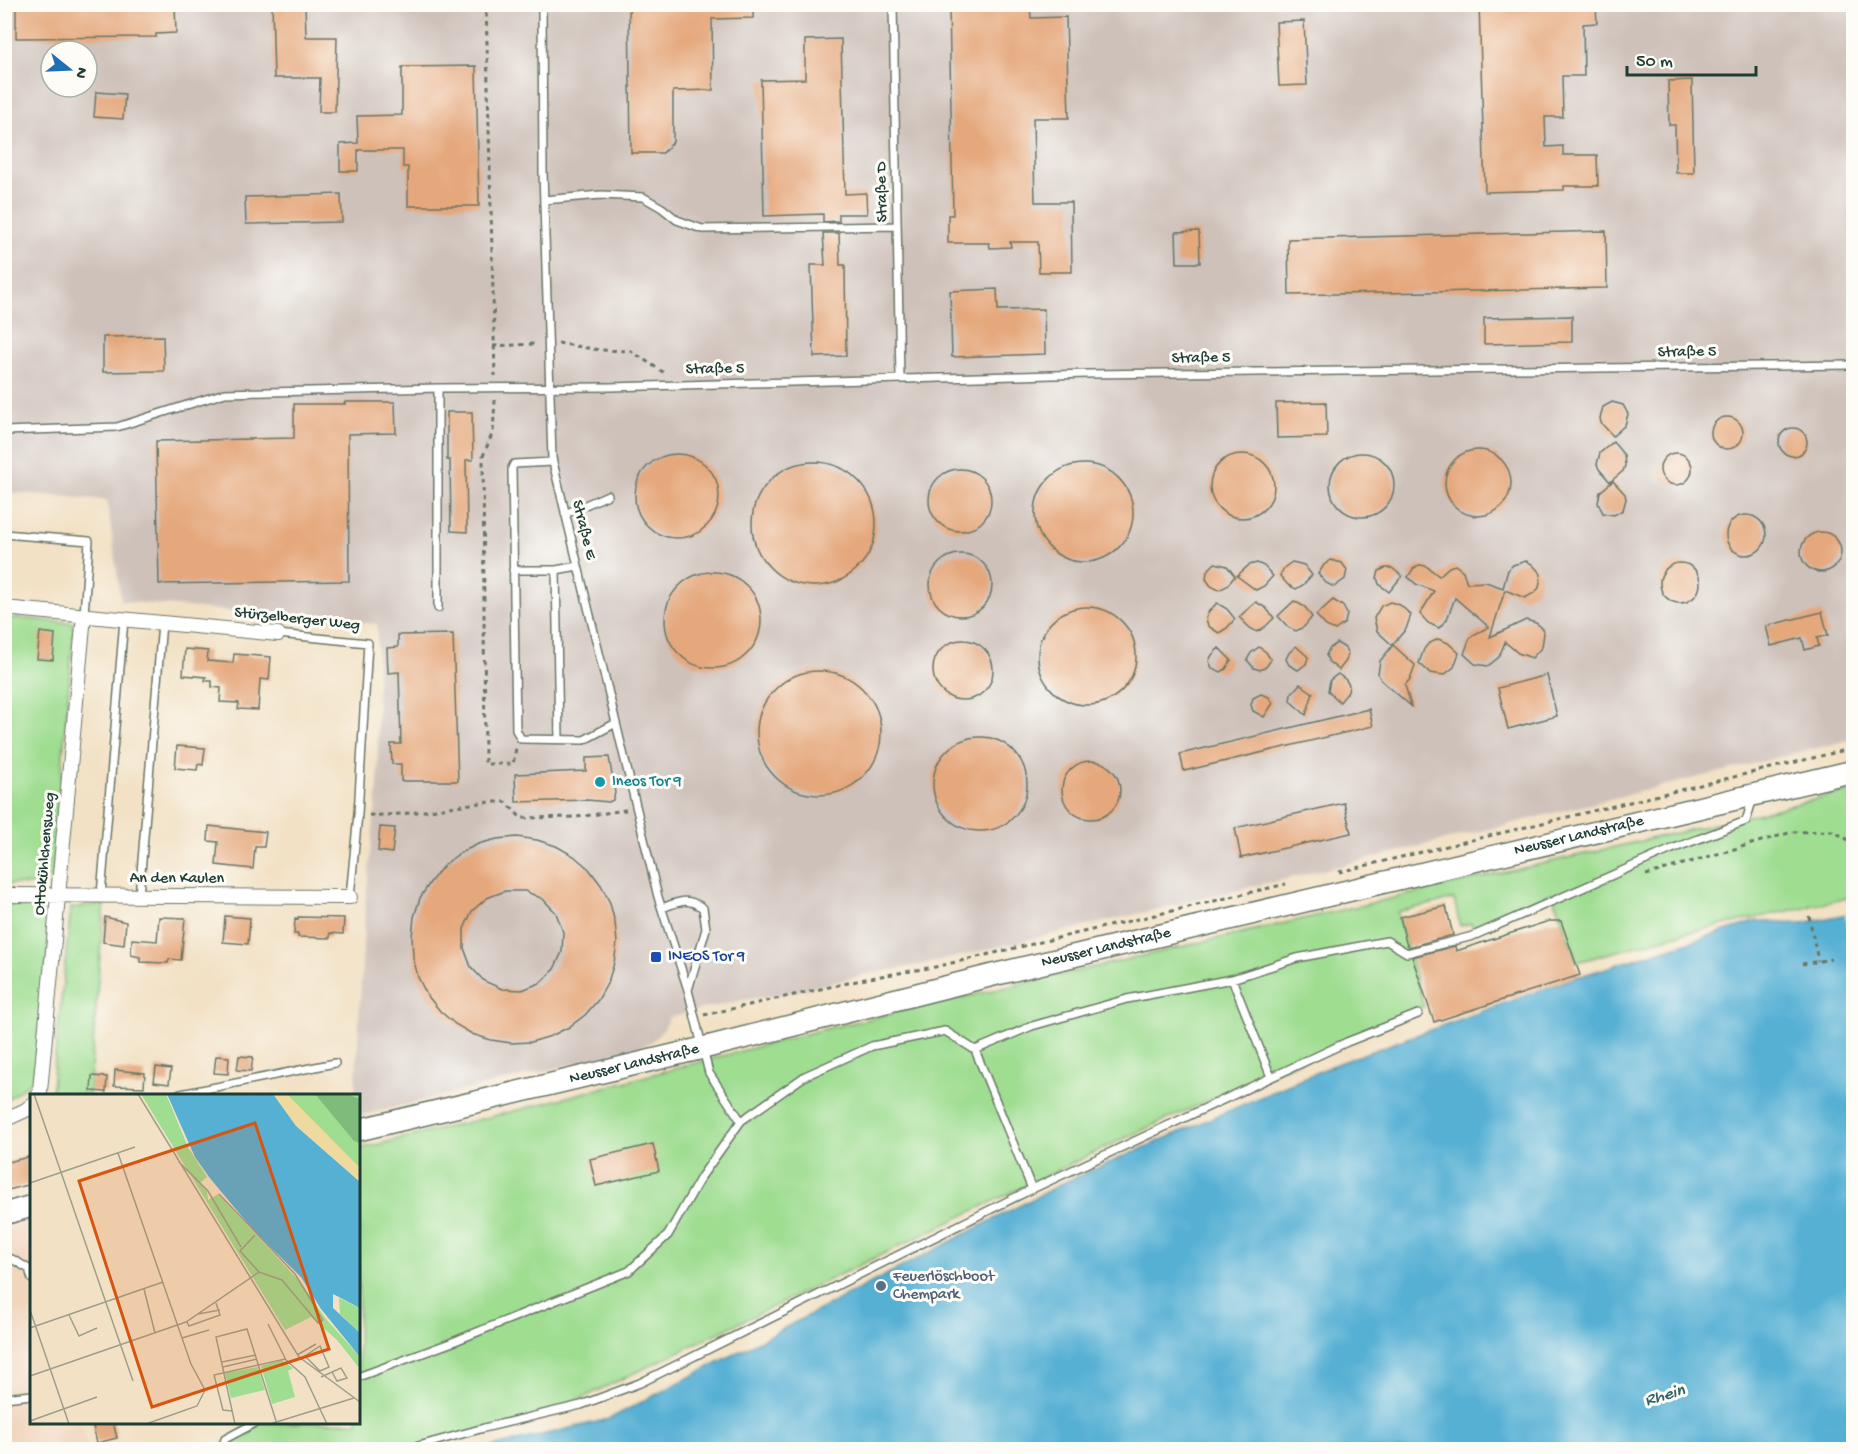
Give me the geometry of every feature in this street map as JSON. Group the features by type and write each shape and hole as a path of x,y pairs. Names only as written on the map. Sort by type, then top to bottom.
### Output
{"main road":[{"name":"Neusser Landstraße","path":"360,1130 702,1048 906,996 1854,771"},
{"path":"4,1214 30,1207"}],"street":[{"name":"Stürzelberger Weg","path":"4,608 278,634"},
{"name":"Ottokühlchensweg","path":"38,1094 84,615"},
{"name":"An den Kaulen","path":"4,895 350,897"},
{"path":"4,1120 30,1109"}],"lane":[{"name":"Straße E","path":"542,4 544,200 553,462 662,908 688,990 709,1073 741,1120"},
{"name":"Straße D","path":"893,4 900,379"},
{"path":"544,200 601,195 643,197 677,220 702,229 897,226"},
{"name":"Straße 5","path":"4,431 117,428 225,393 674,385 1088,374 1854,365"},
{"path":"438,388 438,608"},
{"path":"553,462 514,464 512,468 516,730 521,739 584,740 616,723"},
{"path":"565,514 608,495"},
{"path":"4,534 89,541 84,615"},
{"path":"513,570 556,570 578,566"},
{"path":"556,570 559,740"},
{"path":"101,895 124,620"},
{"path":"139,896 162,623"},
{"name":"Stürzelberger Weg","path":"278,634 368,643 358,814 350,897"},
{"path":"975,1050 1032,1026 1117,1002 1232,979 1297,958 1387,941 1407,953 1473,936 1672,849 1746,821 1754,794"},
{"path":"662,908 685,900 693,901 703,909 706,929 688,990"},
{"path":"1232,979 1271,1077"},
{"path":"404,1449 581,1405 640,1383 1032,1189 1347,1042 1418,1014"},
{"path":"360,1376 628,1271 669,1235 701,1177 741,1120 805,1076 872,1047 945,1030 975,1050 1032,1189"},
{"path":"176,1094 335,1063"},
{"path":"4,1259 12,1259 29,1269 30,1272"},
{"path":"4,1398 30,1395"},
{"path":"222,1449 225,1438 253,1424"}],"path":[{"path":"486,4 495,387 493,432 483,456 484,764 513,764 519,734"},
{"path":"493,346 562,342 599,350 632,351 664,371 674,385"},
{"path":"1332,873 1854,748"},
{"path":"381,815 482,801 506,802 520,818 577,817 637,809"},
{"path":"1635,878 1792,832 1833,831 1854,843"},
{"path":"694,1017 870,978 935,967 1286,884"},
{"path":"1809,916 1818,961"},
{"path":"1802,964 1831,958"}],"shaded area":[{"path":"4,5 1853,5 1853,739 1319,871 935,962 868,974 776,996 742,1000 669,1017 664,1029 651,1042 636,1049 360,1116 360,1094 355,1094 365,908 378,783 377,624 121,601 107,500 5,492"},
{"path":"29,1218 30,1221 30,1424 81,1424 88,1449 5,1450 5,1227"}],"green space":[{"path":"4,617 74,623 53,876 44,885 5,884"},
{"path":"1853,790 1853,897 1680,934 1577,962 1552,893 1473,927 1471,923 1460,926 1454,899 1397,912 1424,1006 1127,1137 551,1413 414,1449 215,1450 250,1424 360,1424 360,1149 526,1108 821,1030 1732,820"},
{"path":"104,904 89,1094 51,1094 71,908"},
{"path":"5,905 39,905 51,920 33,1080 5,1101"}],"water":[{"name":"Rhein","path":"1853,913 1853,1449 479,1450 609,1419 1065,1182 1336,1064 1574,978 1757,921 1803,923"}],"pier":[{"path":"1853,913 1854,953 1845,914"}],"building":[{"path":"16,4 175,4 176,33 156,34 156,37 16,38"},
{"path":"272,4 305,4 306,37 337,37 335,112 319,112 320,78 274,78"},
{"path":"629,4 753,4 753,18 712,19 713,90 673,91 673,142 663,153 631,153"},
{"path":"949,4 1030,4 1031,18 1066,17 1069,118 1033,118 1035,202 1071,202 1072,272 1039,272 1038,242 1010,242 1011,247 990,248 989,243 948,243 948,215 953,215"},
{"path":"1479,4 1596,4 1597,23 1583,24 1584,76 1562,76 1563,117 1545,117 1546,147 1563,146 1563,155 1597,155 1598,186 1564,186 1564,190 1485,192"},
{"path":"1304,21 1307,85 1279,86 1276,22"},
{"path":"841,39 845,194 866,193 867,214 839,214 839,221 823,222 823,214 764,216 761,80 805,79 805,40"},
{"path":"476,66 479,206 408,206 408,167 403,167 403,150 358,150 358,171 340,171 340,144 358,143 357,116 402,115 402,67"},
{"path":"1692,80 1694,173 1676,173 1675,125 1669,125 1668,81"},
{"path":"99,92 125,94 123,119 94,117 95,99 99,99"},
{"path":"341,194 342,222 246,224 245,197"},
{"path":"1199,231 1200,263 1177,263 1176,232"},
{"path":"1606,231 1607,288 1289,295 1288,239"},
{"path":"823,233 839,233 840,265 845,265 846,356 814,357 811,265 825,265"},
{"path":"997,289 998,310 1044,309 1045,354 952,357 950,291"},
{"path":"1572,316 1572,342 1484,344 1484,318"},
{"path":"163,336 164,371 103,372 103,337"},
{"path":"345,402 395,402 396,433 348,434 349,581 159,584 156,441 294,438 294,404 345,404"},
{"path":"1326,402 1327,437 1277,438 1276,403"},
{"path":"1612,402 1623,405 1628,414 1625,425 1613,436 1601,423 1600,418 1603,407"},
{"path":"447,412 472,412 473,460 466,460 467,532 451,531"},
{"path":"1727,417 1738,422 1743,433 1738,444 1727,449 1716,444 1711,433 1716,422"},
{"path":"1793,428 1803,432 1807,442 1803,452 1793,456 1783,452 1779,442 1783,432"},
{"path":"1613,442 1624,455 1625,466 1623,471 1610,482 1597,464 1600,453"},
{"path":"1478,450 1490,453 1501,460 1508,471 1511,483 1508,495 1501,506 1490,513 1478,516 1466,513 1455,506 1448,495 1445,483 1448,471 1455,460 1466,453"},
{"path":"1356,453 1368,453 1385,462 1392,473 1394,485 1392,497 1385,508 1368,517 1356,517 1344,512 1335,503 1330,491 1330,479 1335,467 1344,458"},
{"path":"1676,453 1687,458 1692,469 1687,480 1676,485 1665,480 1660,469 1665,458"},
{"path":"669,454 685,454 701,461 712,472 719,488 716,512 707,526 685,538 669,538 653,531 642,520 635,504 635,488 642,472 653,461"},
{"path":"1242,454 1260,460 1268,468 1274,486 1268,504 1260,512 1242,518 1224,512 1216,504 1210,486 1216,468 1224,460"},
{"path":"814,462 838,466 858,480 872,500 876,524 872,548 858,568 838,582 814,586 790,582 770,568 756,548 752,524 756,500 770,480 790,466"},
{"path":"1084,464 1103,468 1119,478 1129,494 1133,513 1129,532 1119,548 1103,558 1084,562 1065,558 1049,548 1039,532 1035,513 1039,494 1049,478 1065,468"},
{"path":"960,469 982,478 991,500 982,522 960,531 938,522 929,500 938,478"},
{"path":"1613,481 1625,494 1626,499 1623,510 1614,515 1603,513 1598,503 1600,492"},
{"path":"1746,515 1760,521 1766,535 1760,549 1746,555 1732,549 1726,535 1732,521"},
{"path":"1821,532 1835,538 1841,552 1835,566 1821,572 1807,566 1801,552 1807,538"},
{"path":"961,554 983,563 992,585 983,607 961,616 939,607 930,585 939,563"},
{"path":"1331,560 1342,563 1347,570 1345,579 1334,587 1326,583 1318,574"},
{"path":"1526,561 1541,574 1539,588 1525,598 1505,590 1490,637 1526,620 1541,627 1544,633 1542,647 1532,658 1518,653 1505,642 1499,657 1488,666 1475,664 1464,654 1473,635 1489,627 1455,598 1447,619 1439,628 1428,623 1420,614 1434,591 1416,584 1408,577 1419,565 1426,566 1439,576 1455,565 1463,571 1467,583 1486,582 1503,588 1508,570 1513,565"},
{"path":"1292,562 1304,565 1312,575 1296,589 1288,585 1280,576 1285,567"},
{"path":"1215,563 1227,566 1235,576 1227,586 1219,590 1211,586 1206,579 1207,571"},
{"path":"1257,563 1264,566 1273,576 1264,586 1256,590 1237,576 1249,565"},
{"path":"1680,563 1694,569 1700,583 1694,597 1680,603 1666,597 1660,583 1666,569"},
{"path":"1392,568 1402,576 1389,592 1379,584 1377,578 1379,571"},
{"path":"713,572 731,576 747,586 757,602 761,620 757,638 747,654 731,664 713,668 695,664 679,654 669,638 665,620 669,602 679,586 695,576"},
{"path":"1333,600 1343,606 1347,614 1345,623 1335,630 1326,626 1316,615"},
{"path":"1294,601 1305,607 1312,617 1304,627 1296,631 1288,627 1278,616"},
{"path":"1256,602 1266,608 1274,618 1257,632 1239,617"},
{"path":"1390,602 1400,605 1411,615 1406,629 1392,645 1377,631 1374,618 1381,606"},
{"path":"1217,603 1227,609 1235,619 1219,633 1208,626 1206,618"},
{"path":"1087,607 1106,611 1122,621 1132,637 1136,656 1132,675 1122,691 1106,701 1087,705 1068,701 1052,691 1042,675 1038,656 1042,637 1052,621 1068,611"},
{"path":"1822,612 1828,635 1817,638 1819,646 1805,650 1802,638 1771,646 1766,626"},
{"path":"40,632 55,634 53,660 37,659"},
{"path":"453,634 458,781 401,781 401,764 392,764 391,744 401,744 399,672 388,673 387,648 398,647 398,635"},
{"path":"1438,639 1448,643 1459,653 1454,667 1444,675 1430,673 1419,663 1424,649"},
{"path":"957,640 969,640 985,648 991,658 993,670 991,682 985,692 969,700 957,700 941,692 933,676 933,664 941,648"},
{"path":"1337,643 1345,648 1348,654 1339,670 1329,662 1326,655 1329,649"},
{"path":"1393,645 1415,665 1405,685 1411,706 1381,680 1378,674 1380,661"},
{"path":"1296,646 1308,657 1306,664 1298,670 1289,665 1286,659"},
{"path":"1259,647 1271,660 1266,667 1260,670 1254,668 1247,660 1251,653"},
{"path":"1219,648 1231,660 1226,669 1221,672 1212,668 1209,661"},
{"path":"185,649 208,651 207,661 233,663 234,654 271,657 269,680 260,679 258,710 238,709 239,703 220,702 221,688 212,687 212,681 205,681 206,677 183,675"},
{"path":"819,671 843,675 863,689 877,709 881,733 877,757 863,777 843,791 819,795 795,791 775,777 761,757 757,733 761,709 775,689 795,675"},
{"path":"1338,674 1349,685 1348,692 1340,702 1328,691 1330,680"},
{"path":"1547,675 1557,716 1508,729 1498,688"},
{"path":"1300,684 1313,693 1306,715 1290,701 1291,694"},
{"path":"1261,694 1269,697 1273,703 1264,717 1253,711 1251,705 1253,698"},
{"path":"1369,709 1373,726 1184,771 1180,754"},
{"path":"971,737 989,737 1014,750 1024,766 1027,784 1024,802 1014,818 989,831 971,831 946,818 933,793 933,775 946,750"},
{"path":"177,746 205,748 203,765 198,764 197,770 175,768"},
{"path":"609,757 615,793 613,800 609,802 587,800 516,802 515,774 586,771 586,758"},
{"path":"1091,761 1102,763 1115,774 1120,790 1118,801 1107,814 1091,819 1080,817 1067,806 1062,790 1064,779 1075,766"},
{"path":"1344,803 1351,833 1241,858 1235,828"},
{"path":"209,826 266,832 264,847 255,847 253,869 216,865 218,842 208,841"},
{"path":"380,827 395,828 392,853 378,851"},
{"path":"517,837 537,840 556,846 574,856 589,869 601,885 610,903 615,923 617,943 614,963 608,982 598,1000 585,1015 569,1027 531,1042 511,1043 491,1040 472,1034 455,1024 427,995 418,977 413,957 414,917 420,898 431,881 444,865 460,853 478,844","holes":["505,891 525,891 543,899 556,913 563,932 562,952 554,969 540,983 522,990 502,989 484,981 471,967 464,948 464,929 472,911 487,898"]},
{"path":"1446,906 1453,935 1409,947 1400,917"},
{"path":"225,916 250,918 248,944 223,942"},
{"path":"105,917 126,922 124,945 103,942"},
{"path":"159,917 185,918 181,960 169,959 168,963 140,962 140,957 131,955 132,939 157,941"},
{"path":"298,917 344,918 343,934 330,933 330,938 298,937 298,934 294,934 295,919 298,920"},
{"path":"1549,921 1561,921 1580,975 1434,1022 1412,957 1455,946 1456,951"},
{"path":"216,1056 229,1057 228,1074 214,1073"},
{"path":"239,1056 253,1057 251,1071 237,1070"},
{"path":"156,1067 171,1069 169,1084 154,1082"},
{"path":"115,1070 145,1073 144,1087 114,1086"},
{"path":"92,1076 107,1077 106,1092 91,1091"},
{"path":"653,1144 659,1171 596,1186 590,1159"},
{"path":"30,1156 30,1184 4,1191 4,1163"},
{"path":"92,1424 114,1424 117,1438 97,1443"}],"place":[{"name":"Ineos Tor 9","path":"600,782"},
{"name":"INEOS Tor 9","path":"656,957"},
{"name":"Feuerlöschboot Chempark","path":"881,1286"}]}
